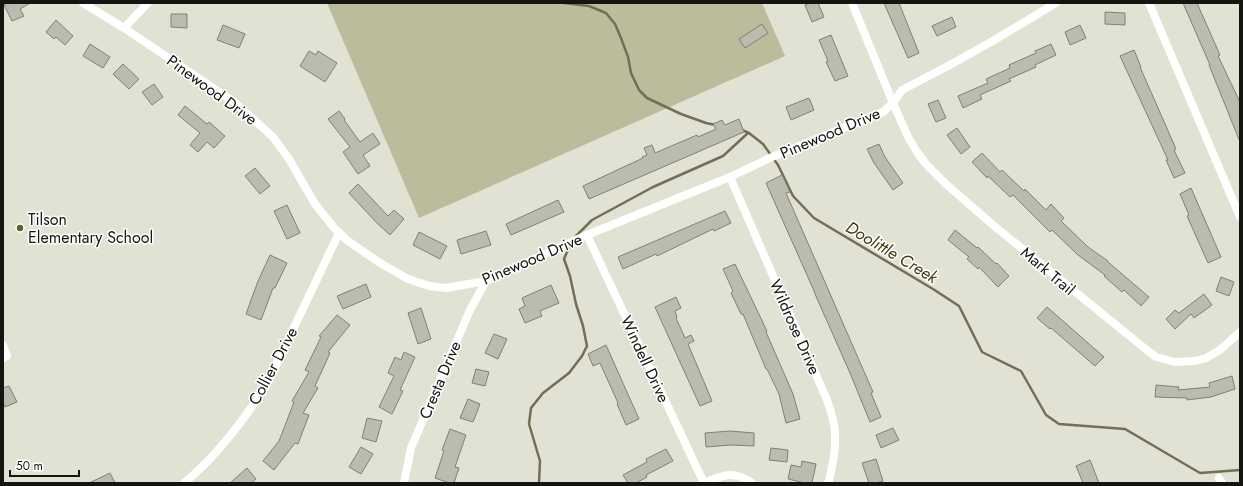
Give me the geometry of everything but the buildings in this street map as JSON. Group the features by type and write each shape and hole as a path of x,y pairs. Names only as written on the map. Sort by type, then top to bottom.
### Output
{"street":[{"name":"Pinewood Drive","path":"83,3 124,28 234,102 266,130 289,160 315,204 340,233 380,263 408,279 429,286 446,288 486,281 587,235 730,177 772,157 883,112 893,102"},
{"path":"124,28 148,3"},
{"name":"Mark Trail","path":"852,3 908,137 917,152 926,164 946,184 999,230 1156,357 1175,362 1195,361 1206,358 1220,350 1240,332"},
{"path":"893,102 902,90 985,46 1056,3"},
{"path":"1149,3 1240,217"},
{"name":"Wildrose Drive","path":"730,177 834,419 836,433 835,444 828,483"},
{"name":"Collier Drive","path":"184,483 209,460 226,440 252,407 263,390 340,233"},
{"name":"Windell Drive","path":"587,235 704,483"},
{"name":"Cresta Drive","path":"404,483 411,448 470,310 486,281"},
{"path":"3,346 7,356 3,358"},
{"path":"704,483 721,476 733,474 752,483"}],"green space":[{"path":"327,3 762,3 785,56 419,218"}],"waterway":[{"name":"Doolittle Creek","path":"564,3 589,6 606,13 615,24 628,57 631,73 639,90 647,98 681,114 716,125"},
{"name":"Doolittle Creek","path":"742,130 749,133 763,144 778,165 793,196 814,218 959,306 982,352 1021,371 1046,415 1059,424 1125,429 1200,473 1240,470"},
{"path":"576,236 592,220 653,187 723,156 748,133"},
{"path":"539,483 540,461 529,424 531,408 543,393 569,373 582,356 587,346 570,276 564,259 570,245"}],"place":[{"name":"Tilson Elementary School","path":"20,228"}]}
